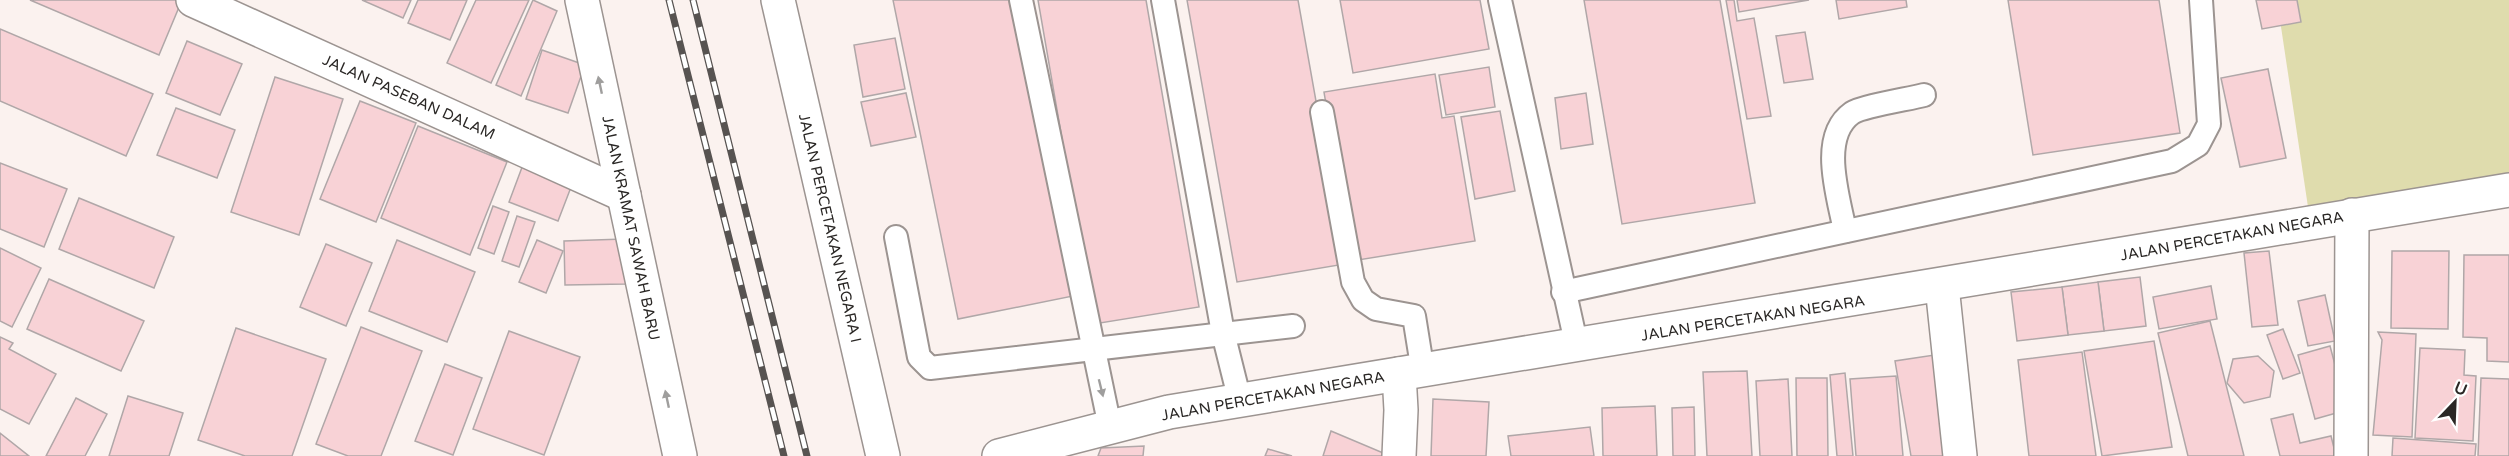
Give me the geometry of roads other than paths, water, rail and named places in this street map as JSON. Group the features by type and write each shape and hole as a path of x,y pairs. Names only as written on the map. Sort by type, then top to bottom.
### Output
{"street":[{"name":"JALAN PASEBAN DALAM","path":"193,0 624,195"},
{"name":"JALAN KRAMAT SAWAH BARU","path":"582,0 680,456"},
{"name":"JALAN PERCETAKAN NEGARA I","path":"778,0 883,456"},
{"name":"JALAN PERCETAKAN NEGARA","path":"999,456 1169,412 1577,347 2509,190"},
{"path":"2351,456 2352,215"},
{"path":"1942,286 1960,456"},
{"path":"1399,456 1401,410 1411,373"}],"lane":[{"path":"1021,0 1110,427"},
{"path":"1163,0 1223,333 1240,401"},
{"path":"1500,0 1577,347"},
{"path":"1563,292 2172,161 2198,145 2209,124 2201,0"},
{"path":"1845,231 1833,158 1836,130 1853,112 1924,95"},
{"path":"1322,112 1353,282 1363,300 1376,309 1414,316 1411,373"},
{"path":"896,237 919,357 930,368 1293,326"}],"railway":[{"path":"669,0 784,456"},
{"path":"693,0 807,456"}]}
